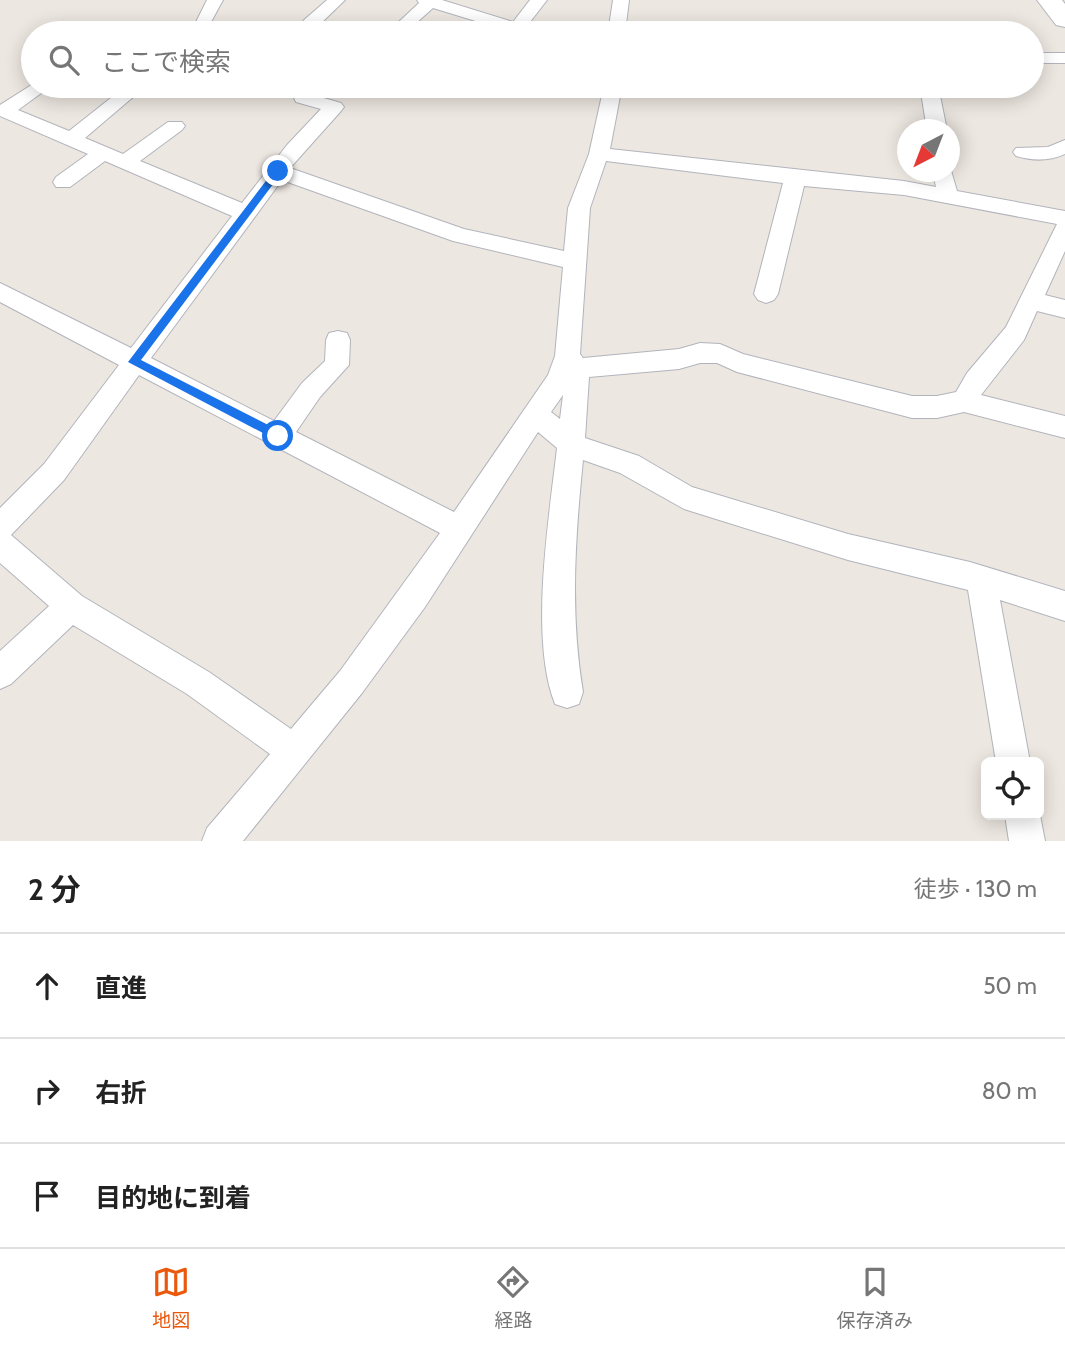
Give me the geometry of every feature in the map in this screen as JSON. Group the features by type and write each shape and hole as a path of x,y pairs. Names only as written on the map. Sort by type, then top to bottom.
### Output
{"main road":[{"path":"1049,0 1065,20"}],"street":[{"path":"205,21 215,0"},
{"path":"313,21 337,0"},
{"path":"530,21 539,0"},
{"path":"618,21 621,0"},
{"path":"407,21 428,1 493,21"},
{"path":"1044,58 1065,58"},
{"path":"24,98 4,111 9,121 72,139 247,214"},
{"path":"9,121 41,98"},
{"path":"72,139 122,98"},
{"path":"0,527 54,472 294,149 334,107 310,100 314,98"},
{"path":"567,692 558,627 560,567 572,445 574,261 579,208 599,154 611,98"},
{"path":"931,98 935,119"},
{"path":"125,162 175,126"},
{"path":"1023,152 1051,153 1065,146"},
{"path":"63,182 104,152"},
{"path":"599,154 794,178 904,188 1065,218"},
{"path":"278,171 433,229 525,254 574,261"},
{"path":"766,294 794,178"},
{"path":"945,182 948,196"},
{"path":"964,401 976,380 1015,333 1065,228"},
{"path":"1031,301 1065,309"},
{"path":"7,305 134,362 458,529"},
{"path":"278,436 311,390 337,365 338,340"},
{"path":"572,362 679,359 700,353 720,354 737,362 912,407 937,407 964,401 1065,427"},
{"path":"220,841 359,671 414,597 572,362"},
{"path":"536,414 572,445 629,464 684,497 848,547 981,579 1065,606"},
{"path":"0,544 71,606 198,683 294,751"},
{"path":"981,579 1012,757"},
{"path":"0,673 71,606"},
{"path":"1024,820 1027,841"}],"route":[{"path":"278,171 134,362 278,436"}]}
